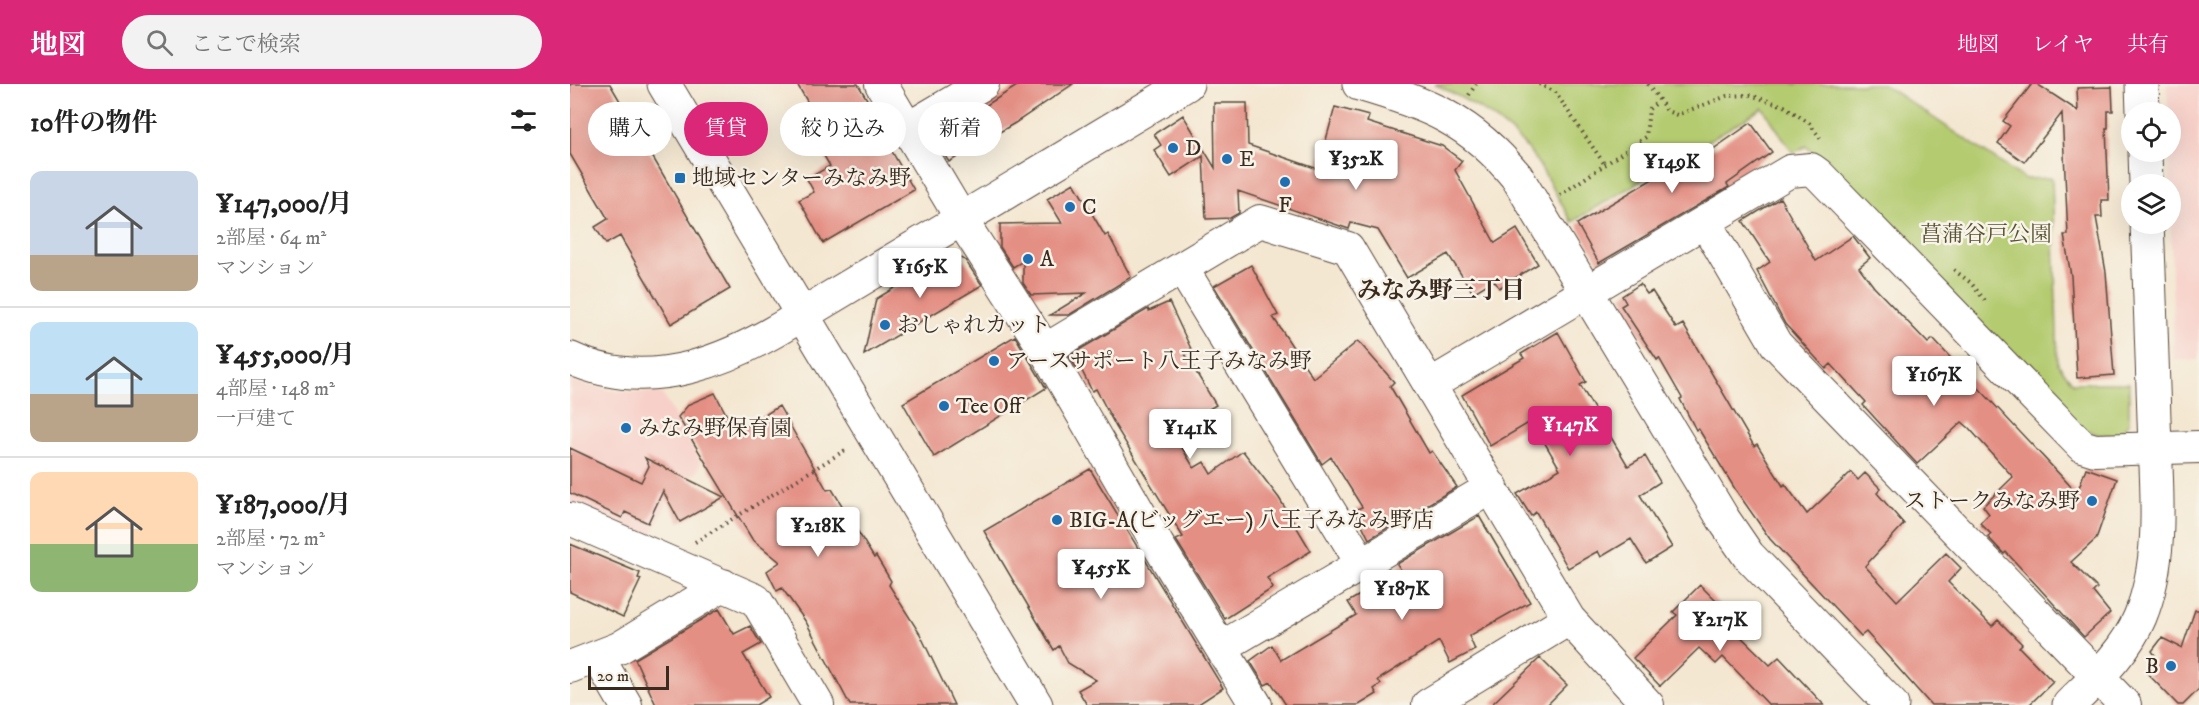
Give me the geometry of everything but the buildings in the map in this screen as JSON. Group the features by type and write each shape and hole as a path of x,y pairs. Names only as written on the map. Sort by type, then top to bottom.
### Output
{"street":[{"path":"664,84 1036,705"},
{"path":"881,84 962,219 1045,350 1158,545 1256,705"},
{"path":"907,129 983,84"},
{"path":"570,358 593,367 629,374 655,374 689,369 730,356 770,335 1187,84"},
{"path":"1359,84 1445,114 1490,147 1517,177 1584,292 1724,520 1748,555 1892,705"},
{"path":"2142,84 2143,102"},
{"path":"1430,385 1790,171 1811,169 2082,446 2095,450 2199,447"},
{"path":"1045,350 1260,222 1348,248 1569,619 1648,705"},
{"path":"1706,222 1776,344 2125,705"},
{"path":"2069,705 2121,651 2139,618 2151,586 2156,548 2155,449 2147,234"},
{"path":"1182,268 1362,564"},
{"path":"1222,647 1492,487"},
{"path":"570,519 756,600 818,705"},
{"path":"626,705 584,662 619,648 723,585"},
{"path":"1433,704 1569,619"}],"path":[{"path":"1539,84 1555,92 1605,165"},
{"path":"1576,185 1646,137 1649,109 1658,102"},
{"path":"664,561 847,449"}],"shaded area":[{"path":"2167,84 2199,84 2199,360 2174,360 2171,234 2181,234 2181,174 2170,174 2169,162 2181,162 2181,102 2168,102"},
{"name":"みなみ野保育園","path":"570,381 614,391 662,393 701,463 697,472 675,486 648,542 570,506"}],"green space":[{"name":"菖蒲谷戸公園","path":"1435,84 1883,84 2025,179 2052,178 2058,364 2073,383 2129,383 2129,423 2118,435 2100,435 2081,428 1806,146 1793,153 1763,108 1572,222 1541,168 1519,140 1486,113"}],"place":[{"name":"D","path":"1173,148"},
{"name":"E","path":"1227,159"},
{"name":"地域センターみなみ野","path":"680,178"},
{"name":"F","path":"1285,182"},
{"name":"C","path":"1070,207"},
{"name":"A","path":"1028,259"},
{"name":"おしゃれカット","path":"885,325"},
{"name":"アースサポート八王子みなみ野","path":"994,361"},
{"name":"Tee Off","path":"944,406"},
{"name":"みなみ野保育園","path":"626,428"},
{"name":"ストークみなみ野","path":"2092,501"},
{"name":"BIG-A(ビッグエー) 八王子みなみ野店","path":"1057,520"},
{"name":"B","path":"2171,666"}],"district":[{"name":"みなみ野三丁目","path":"1441,291"}]}
